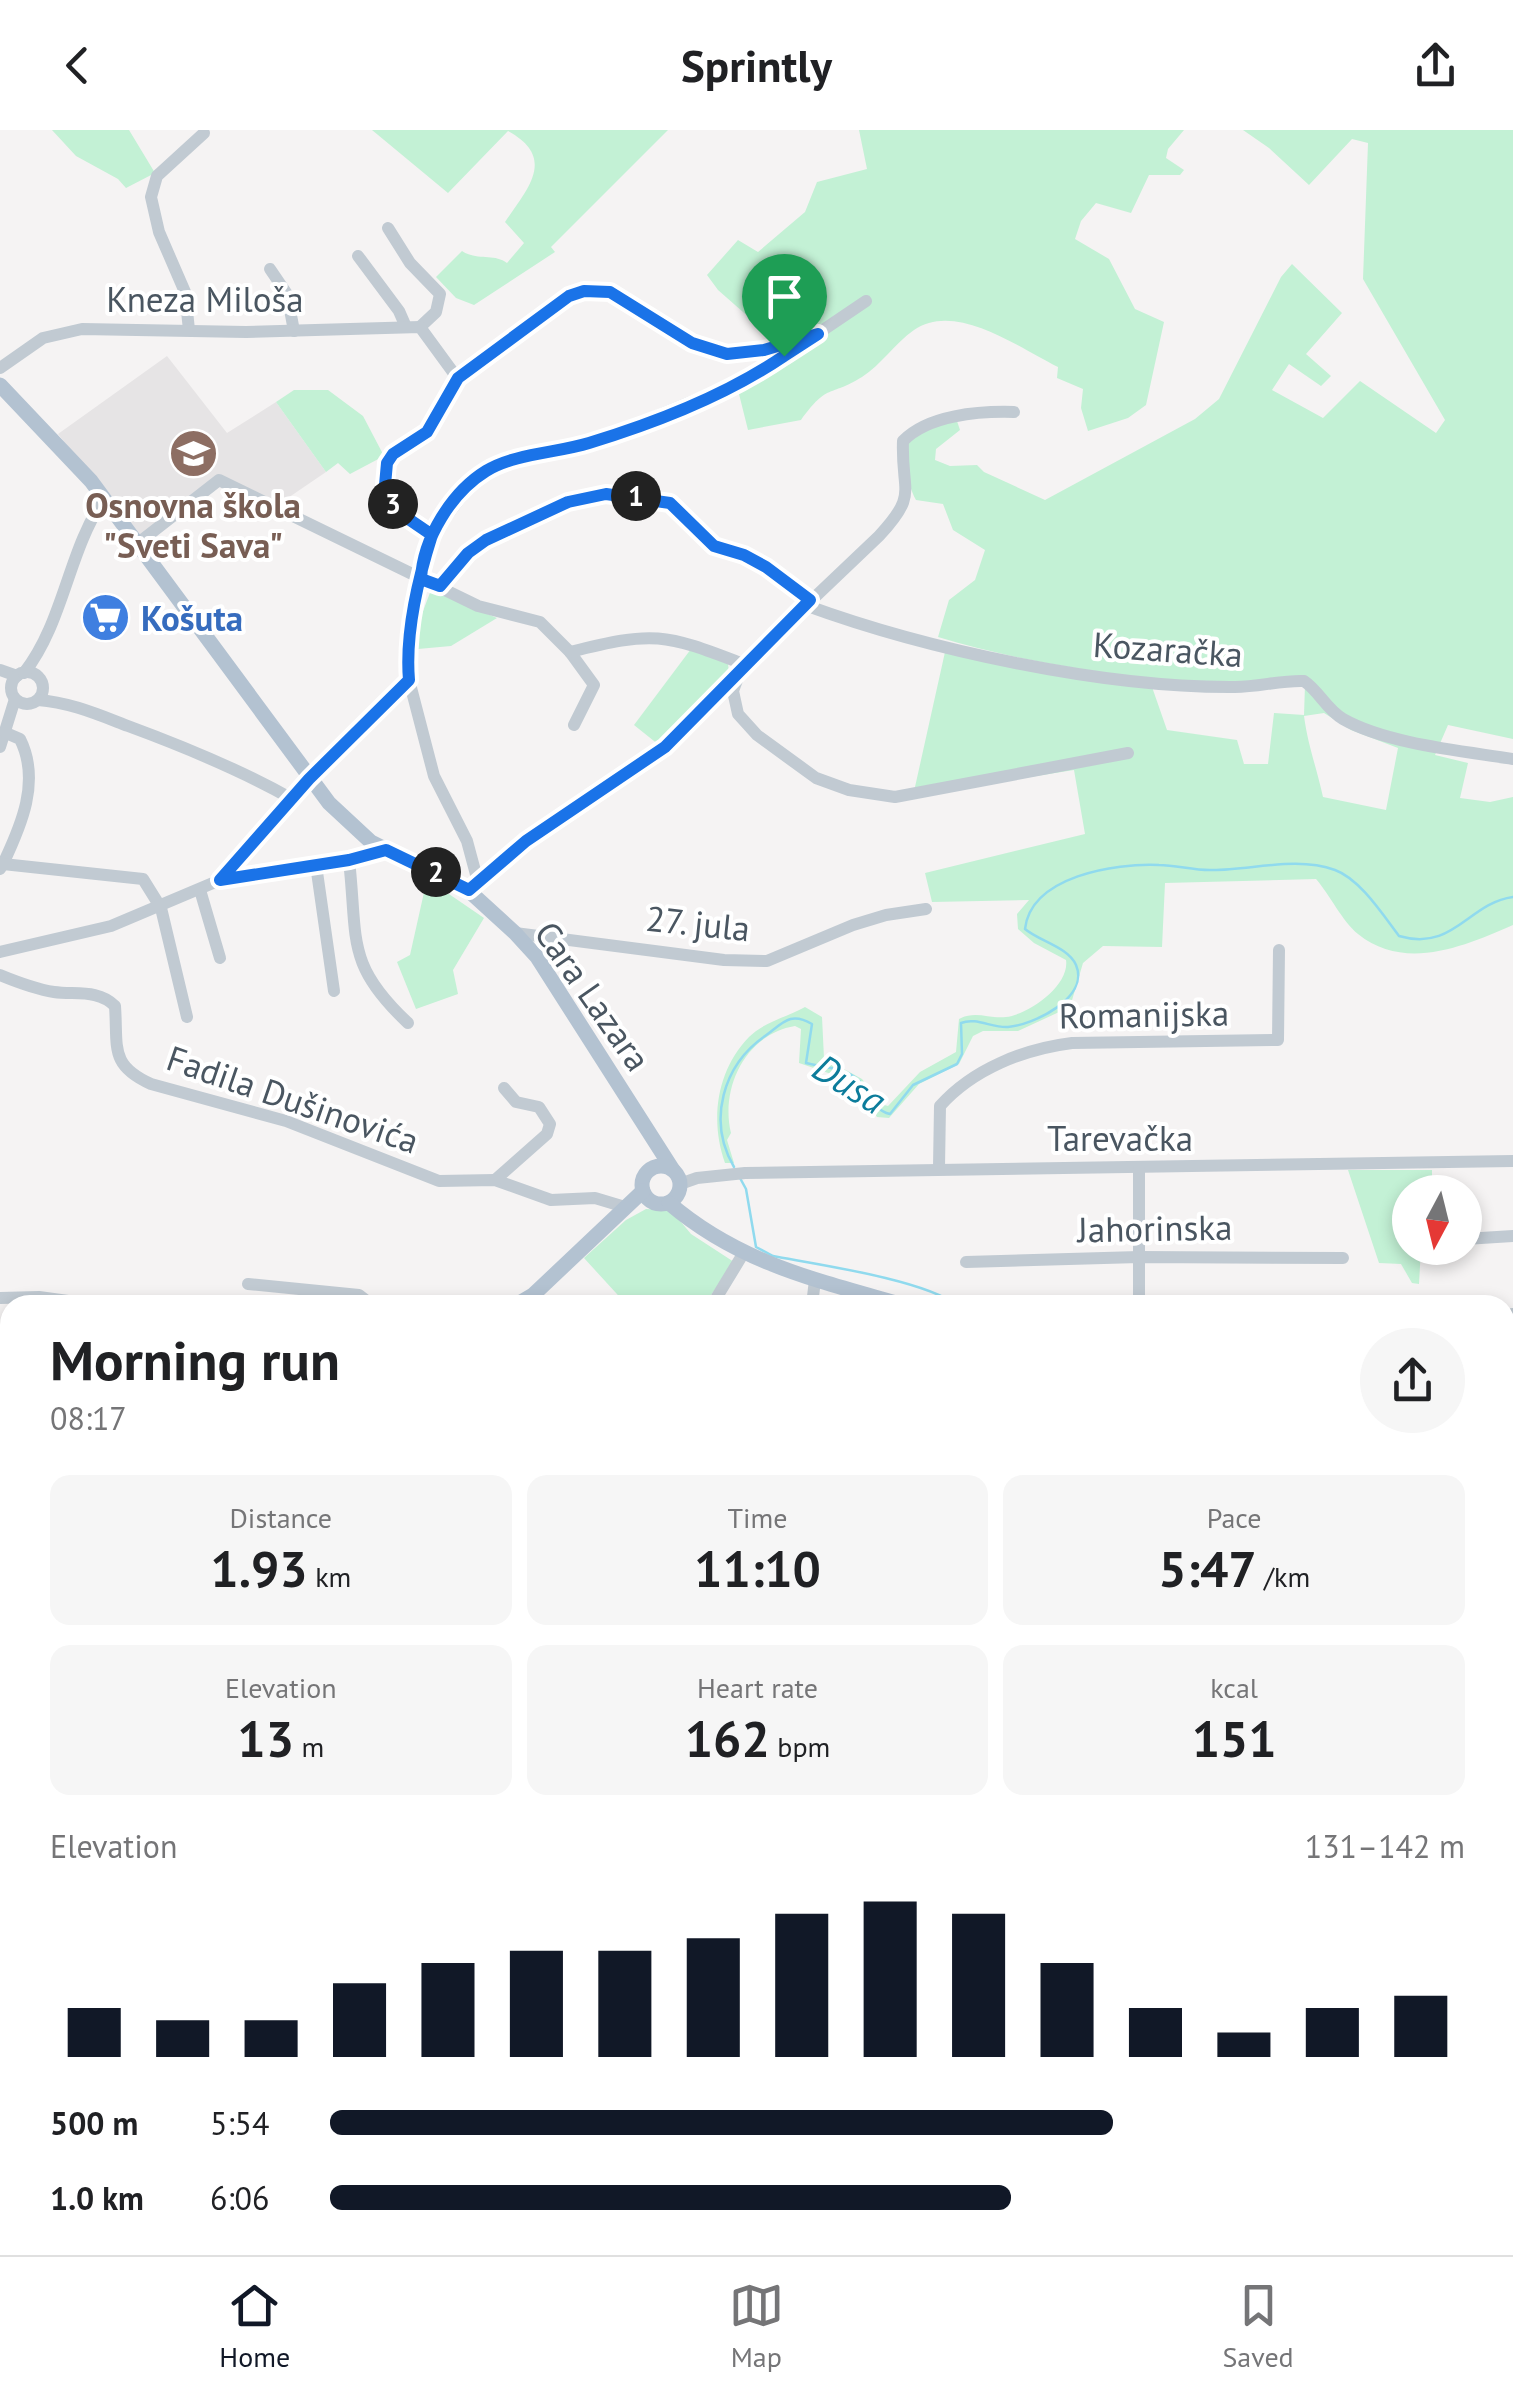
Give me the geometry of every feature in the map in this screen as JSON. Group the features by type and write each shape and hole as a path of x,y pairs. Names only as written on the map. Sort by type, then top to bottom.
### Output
{"main road":[{"name":"Cara Lazara","path":"0,385 104,499 309,779 354,829 386,850 473,886 516,932 537,957 646,1127 668,1188 718,1240 743,1254"},
{"name":"Cara Lazara","path":"646,1127 654,1151 652,1168"},
{"path":"662,1166 668,1188 643,1178 652,1168 662,1166"},
{"path":"533,1295 625,1206 668,1188"},
{"path":"598,1231 668,1188"},
{"path":"743,1254 868,1295"}],"street":[{"path":"189,330 185,292 159,232 151,197 158,176 204,133"},
{"path":"388,228 410,263 440,294 441,304 436,312 413,327"},
{"path":"358,256 413,327 428,333 458,378"},
{"path":"270,269 287,294 294,331"},
{"path":"432,535 396,508 385,485 385,472 393,454 427,432 458,378 569,296 584,291 620,296 692,343 727,354 764,350 818,334"},
{"path":"473,886 467,841 434,776 409,680 410,639 432,535 474,480 493,467 590,443 758,374 866,301"},
{"name":"Kneza Miloša","path":"0,368 43,338 61,332 104,328 294,331 413,327"},
{"path":"473,886 526,841 665,747 744,664 901,512 906,501 903,441 915,428 940,420 1014,412"},
{"path":"137,544 219,480 492,612 540,622 570,652 594,685 574,725"},
{"name":"Kozaračka","path":"440,586 468,553 486,540 568,502 606,494 670,503 714,546 755,561 808,602 936,642 1056,669 1234,688 1304,681 1331,710 1362,726 1442,747 1513,759"},
{"path":"104,499 88,528 46,636 19,689 3,740 20,739 25,749 28,791 26,816 1,866 143,879 161,908 187,1018"},
{"path":"570,652 648,635 694,645 744,664"},
{"path":"41,682 46,636"},
{"path":"744,664 733,691 732,703 738,714 757,735 816,778 850,790 895,797 1128,753"},
{"path":"0,670 19,689 242,770 292,799"},
{"path":"220,880 309,779 409,680"},
{"path":"19,689 41,682"},
{"path":"19,689 41,682"},
{"path":"41,682 80,709"},
{"path":"0,952 112,926 220,880 349,860 386,850"},
{"path":"349,860 362,969 378,995 408,1022"},
{"path":"316,865 334,991"},
{"path":"200,890 220,958"},
{"name":"27. jula","path":"516,932 724,960 767,961 870,920 926,909"},
{"name":"Romanijska","path":"939,1167 940,1106 1007,1059 1041,1047 1072,1043 1278,1040 1279,950"},
{"name":"Fadila Dušinovića","path":"0,975 55,992 84,993 110,1000 120,1062 132,1075 151,1084 286,1122 439,1180 495,1180 551,1200 595,1198 625,1206"},
{"path":"495,1180 547,1134 550,1124 539,1107 516,1102 504,1088"},
{"name":"Tarevačka","path":"668,1188 736,1173 1513,1161"},
{"path":"1139,1169 1139,1295"},
{"path":"1482,1238 1513,1236"},
{"path":"718,1295 743,1254"},
{"name":"Jahorinska","path":"966,1262 1140,1257 1343,1258"},
{"path":"813,1295 815,1280"},
{"path":"248,1284 359,1295"}],"shaded area":[{"name":"Osnovna škola \"Sveti Sava\"","path":"167,356 227,433 276,402 326,472 279,504 221,475 140,536 58,434"}],"green space":[{"path":"52,130 129,130 155,173 126,188 118,179 76,156"},
{"path":"372,130 668,130 551,247 555,252 474,305 456,298 436,277 462,251 507,263 524,243 505,222 534,174 531,152 508,131 448,193"},
{"path":"859,130 1184,130 1168,149 1166,158 1184,170 1180,175 1149,175 1131,213 1096,203 1081,221 1075,239 1109,259 1135,309 1164,322 1146,405 1128,418 1088,431 1081,408 1083,389 1057,378 1058,367 987,330 949,321 931,322 914,330 869,372 824,395 801,420 748,430 738,390 793,356 718,290 707,275 738,240 758,252 805,212 817,182 867,169"},
{"path":"1243,130 1513,130 1513,739 1448,725 1435,755 1468,763 1460,798 1490,802 1513,797 1513,925 1435,952 1395,952 1358,934 1316,879 1165,883 1162,947 1103,946 1083,963 1070,1007 1018,1031 983,1031 973,1036 959,1064 919,1084 889,1118 877,1117 849,1080 799,1063 801,1029 795,1026 763,1040 750,1052 733,1081 729,1098 731,1133 727,1140 734,1163 725,1163 717,1114 723,1081 738,1050 769,1024 805,1007 822,1017 824,1058 862,1079 881,1104 888,1106 920,1072 956,1052 959,1019 971,1015 1016,1015 1046,997 1066,970 1066,960 1034,943 1018,929 1017,914 1029,900 932,902 925,873 1085,834 1074,770 913,796 945,652 1152,687 1167,730 1237,740 1244,764 1268,764 1274,713 1304,715 1305,685 1213,683 1074,668 938,637 949,600 975,580 985,550 953,530 943,504 916,500 906,464 908,445 917,431 957,421 960,430 936,449 935,460 950,466 977,465 984,472 1045,500 1195,419 1219,399 1281,277 1292,264 1342,313 1306,354 1331,376 1321,386 1289,364 1272,390 1323,418 1360,381 1436,433 1445,420 1363,279 1368,143 1352,139 1309,185","holes":["1324,713 1351,730 1398,748 1386,810 1323,797 1304,716"]},
{"path":"294,390 328,390 363,416 384,456 350,474 338,463 326,472 276,402"},
{"path":"431,590 497,618 451,646 418,649 420,619"},
{"path":"691,649 728,664 729,673 659,745 634,725"},
{"path":"427,879 484,918 453,970 458,994 416,1009 397,962 410,955"},
{"path":"1348,1170 1432,1170 1432,1175 1392,1175 1392,1264 1379,1263"},
{"path":"646,1209 671,1210 691,1234 734,1262 711,1295 618,1295 584,1258 626,1220"},
{"path":"1402,1265 1420,1265 1419,1284 1412,1283"}],"waterway":[{"name":"Dusa","path":"734,1167 726,1149 721,1113 730,1078 751,1048 787,1020 812,1024 806,1063 850,1075 879,1108 890,1114 913,1085 957,1064 962,1054 961,1023 1008,1027 1057,1008 1075,988 1076,965 1067,953 1025,929 1042,896 1078,876 1141,865 1206,870 1290,864 1320,866 1353,881 1399,936 1418,939 1434,938 1497,901 1513,897"},
{"name":"Dusa","path":"740,1178 746,1189 756,1247 773,1256 841,1268 938,1295"}],"place":[{"name":"Osnovna škola \"Sveti Sava\"","path":"193,453"},
{"name":"Košuta","path":"106,618"}],"route":[{"path":"784,356 758,374 590,443 493,467 474,480 432,535 421,579 440,586 468,553 486,540 568,502 606,494 640,497 670,503 690,518 714,546 766,567 810,600 665,747 526,841 469,890 386,850 349,860 220,880 309,779 409,680 410,639 422,568 432,535 396,508 385,485 385,472 393,454 427,432 458,378 569,296 596,290 620,296 692,343 727,354 764,350 818,334 784,356"}]}
